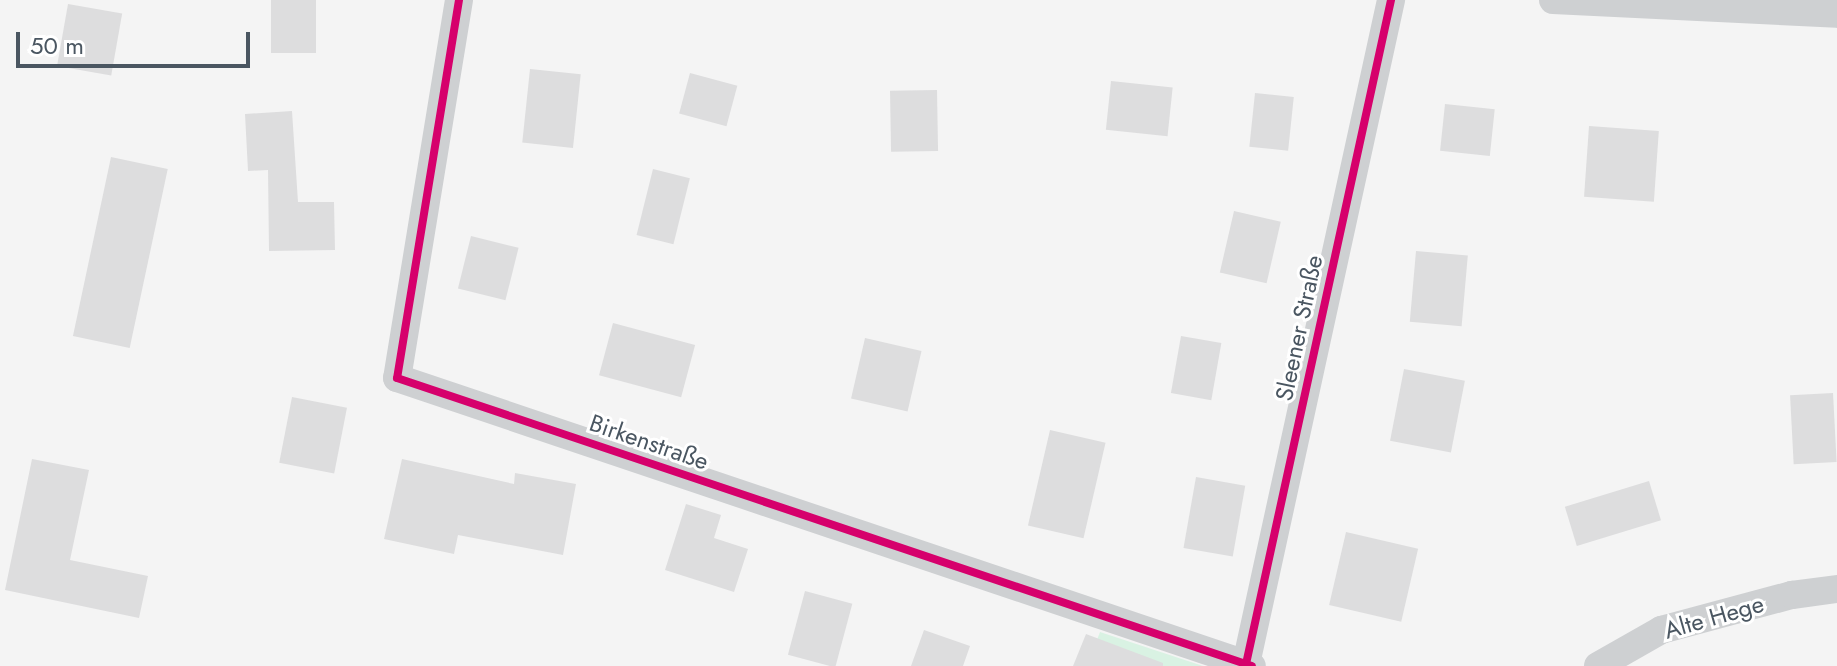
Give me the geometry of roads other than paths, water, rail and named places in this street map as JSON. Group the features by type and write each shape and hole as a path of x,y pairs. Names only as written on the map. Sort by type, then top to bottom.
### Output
{"street":[{"name":"Birkenstraße","path":"459,0 397,378 1249,665"},
{"name":"Sleener Straße","path":"1249,665 1391,0"},
{"path":"1553,0 1837,14"},
{"name":"Alte Hege","path":"1598,666 1661,630 1792,595 1837,589"}]}
